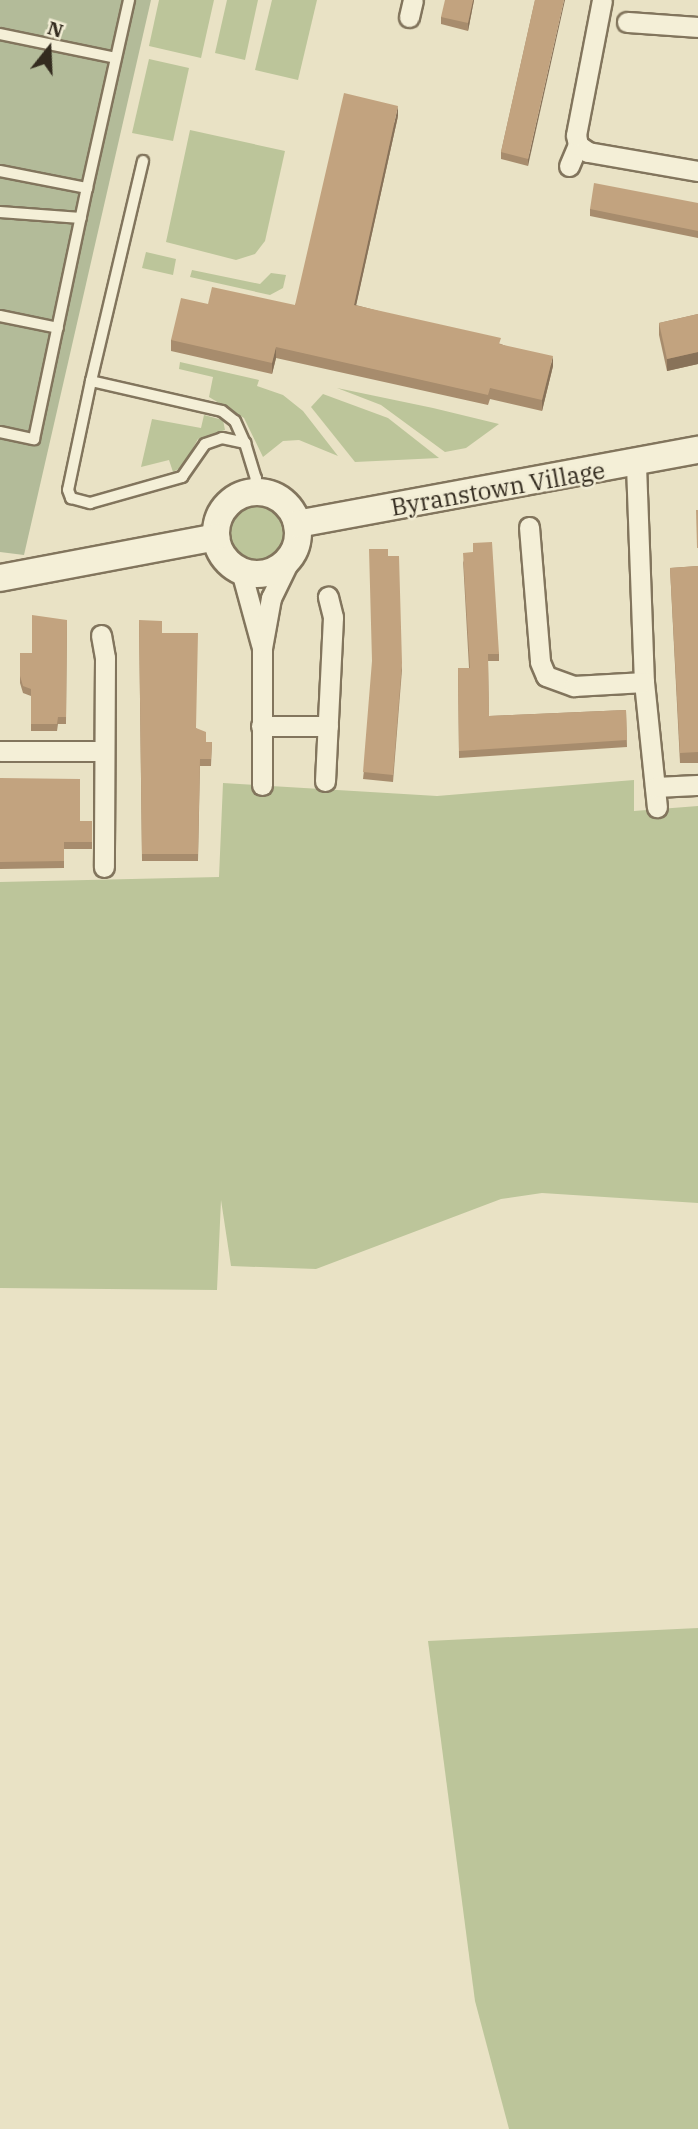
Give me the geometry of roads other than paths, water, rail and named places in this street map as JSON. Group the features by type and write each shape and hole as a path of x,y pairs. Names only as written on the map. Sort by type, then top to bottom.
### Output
{"street":[{"path":"569,166 578,145 576,135 602,0"},
{"path":"627,22 698,27"},
{"path":"578,145 588,152 698,171"},
{"name":"Byranstown Village","path":"297,524 636,465 698,450"},
{"path":"636,465 644,682 657,807"},
{"path":"262,648 241,571 224,557 216,537 222,512 230,503 253,492 276,497 297,524 290,557 271,598 262,648 262,785"},
{"path":"529,527 540,662 546,676 574,686 644,682"},
{"path":"0,578 216,537"},
{"path":"241,571 268,572 290,557"},
{"path":"326,781 333,617 328,597"},
{"path":"100,635 106,658 104,867"},
{"path":"261,726 328,726"},
{"path":"0,751 104,751"},
{"path":"655,787 698,785"}],"lane":[{"path":"0,432 34,439 129,0"},
{"path":"0,34 116,58"},
{"path":"143,161 68,490 79,502 90,503 183,477 200,450 215,439 245,443"},
{"path":"0,171 87,188"},
{"path":"0,212 81,218"},
{"path":"0,316 58,328"},
{"path":"91,381 222,411 235,421 245,443 256,478 253,492"}]}
